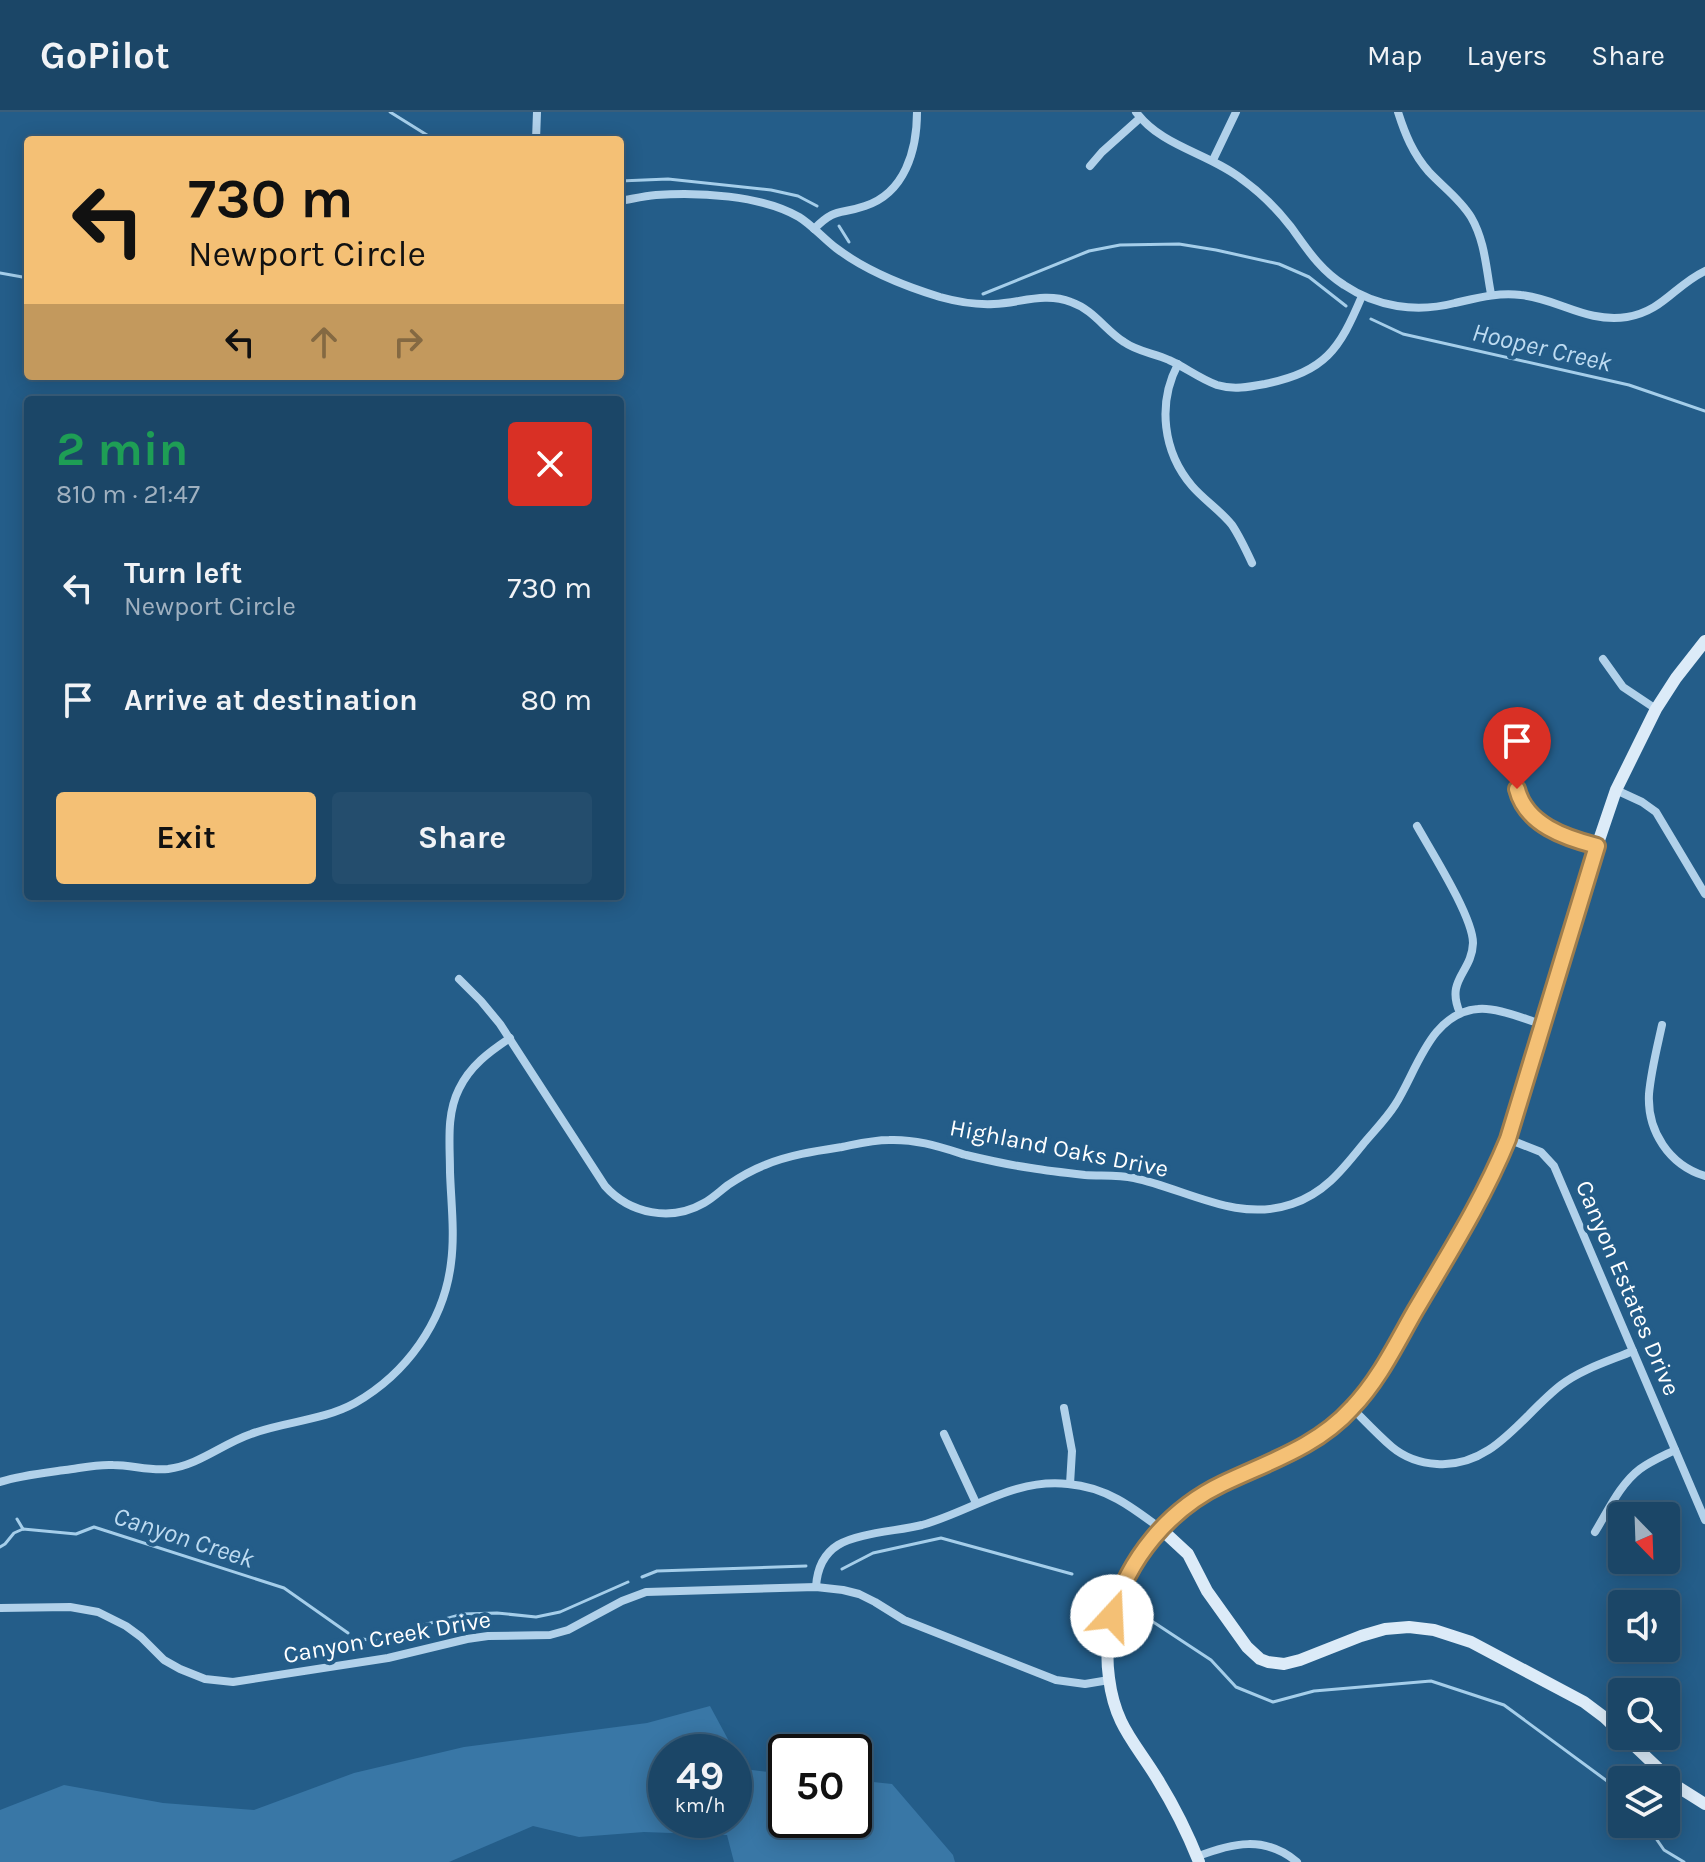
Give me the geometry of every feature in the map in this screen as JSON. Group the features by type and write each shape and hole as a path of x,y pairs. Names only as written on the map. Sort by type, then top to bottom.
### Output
{"main road":[{"path":"1198,1859 1163,1789 1124,1730 1114,1705 1109,1680 1108,1641 1120,1590 1134,1563 1161,1529 1197,1498 1292,1453 1322,1434 1352,1408 1382,1369 1474,1211 1508,1139 1616,790 1656,709 1676,678 1703,646"},
{"path":"1161,1529 1188,1554 1207,1591 1247,1647 1260,1659 1276,1664 1292,1663 1373,1631 1409,1627 1434,1630 1471,1642 1584,1702 1608,1721"},
{"path":"1638,1750 1664,1775 1705,1804"}],"street":[{"path":"536,136 537,112"},
{"path":"814,229 832,214 869,205 895,187 910,159 917,112"},
{"path":"1213,160 1236,112"},
{"path":"1398,112 1416,154 1472,218 1482,242 1491,294"},
{"path":"1090,166 1138,115 1162,136 1213,160 1240,177 1266,199 1321,268 1342,285 1392,306 1421,308 1454,304 1491,294 1521,295 1585,315 1627,317 1661,304 1705,271"},
{"path":"624,200 671,194 708,195 750,201 787,211 838,250 878,273 939,296 981,305 1043,297 1069,301 1090,311 1123,342 1178,364 1209,382 1232,388 1295,376 1319,364 1338,345 1362,296"},
{"path":"1178,364 1170,382 1165,411 1166,433 1172,453 1192,487 1219,510 1234,528 1252,563"},
{"path":"1603,659 1623,687 1656,709"},
{"path":"1517,776 1519,797 1541,823 1565,836 1597,846"},
{"path":"1616,790 1656,812 1705,894"},
{"path":"1417,826 1445,875 1471,931 1471,954 1455,992 1460,1013 1484,1008 1542,1024"},
{"name":"Highland Oaks Drive","path":"459,979 491,1012 510,1038 605,1186 622,1201 647,1212 673,1213 696,1207 750,1172 791,1156 898,1139 923,1142 1035,1169 1134,1178 1229,1207 1255,1210 1283,1207 1318,1192 1334,1179 1391,1111 1440,1028 1460,1013"},
{"path":"1662,1025 1649,1091 1653,1124 1673,1158 1689,1170 1705,1176"},
{"path":"0,1482 25,1475 98,1465 158,1469 187,1465 246,1435 333,1413 381,1386 407,1361 421,1342 445,1291 452,1252 450,1135 455,1098 477,1063 510,1038"},
{"name":"Canyon Estates Drive","path":"1508,1139 1541,1152 1554,1166 1705,1520"},
{"path":"1352,1408 1391,1446 1407,1456 1434,1464 1462,1462 1495,1447 1568,1380 1633,1351"},
{"path":"1064,1408 1072,1451 1070,1484"},
{"path":"944,1434 976,1503"},
{"path":"1595,1532 1633,1476 1648,1463 1675,1450"},
{"path":"816,1587 818,1568 830,1551 840,1544 933,1522 1018,1487 1045,1483 1095,1489 1133,1507 1161,1529"},
{"name":"Canyon Creek Drive","path":"0,1608 70,1607 98,1612 126,1626 164,1660 180,1669 205,1679 233,1682 388,1658 467,1639 550,1635 568,1630 622,1601 646,1592 816,1587 859,1594 904,1620 1056,1680 1085,1684 1109,1680"},
{"path":"1198,1859 1227,1845 1249,1843 1272,1847 1297,1862"}],"shaded area":[{"path":"710,1706 725,1734 648,1734 648,1832 579,1837 533,1826 449,1862 0,1862 0,1810 64,1785 163,1803 254,1810 354,1773 464,1747 647,1723"},
{"path":"752,1770 768,1772 768,1838 872,1838 872,1782 892,1784 953,1855 955,1862 734,1862 728,1838 752,1838"}],"waterway":[{"path":"390,112 429,136"},
{"name":"Hooper Creek","path":"624,181 668,179 771,190 798,196 817,206"},
{"name":"Hooper Creek","path":"839,226 849,242"},
{"name":"Hooper Creek","path":"983,294 1089,251 1120,245 1179,244 1279,264 1309,277 1346,306"},
{"path":"0,273 24,277"},
{"name":"Hooper Creek","path":"1371,319 1403,334 1629,385 1705,411"},
{"path":"17,1519 23,1529"},
{"name":"Canyon Creek","path":"0,1547 23,1529 76,1534 94,1527 284,1588 348,1633"},
{"name":"Canyon Creek","path":"842,1569 873,1553 941,1538 1072,1574"},
{"name":"Canyon Creek","path":"642,1577 657,1571 806,1566"},
{"name":"Canyon Creek","path":"402,1631 463,1614 536,1617 560,1612 628,1582"},
{"name":"Canyon Creek","path":"1135,1610 1211,1660 1236,1687 1273,1702 1314,1691 1431,1681 1504,1705 1608,1782"},
{"name":"Canyon Creek","path":"363,1639 388,1639"},
{"name":"Canyon Creek","path":"1656,1838 1664,1850 1684,1862"}],"route":[{"path":"1112,1616 1126,1576 1143,1550 1185,1507 1220,1485 1308,1444 1352,1408 1382,1369 1489,1183 1508,1139 1597,846 1565,836 1541,823 1524,805 1517,789"}]}
